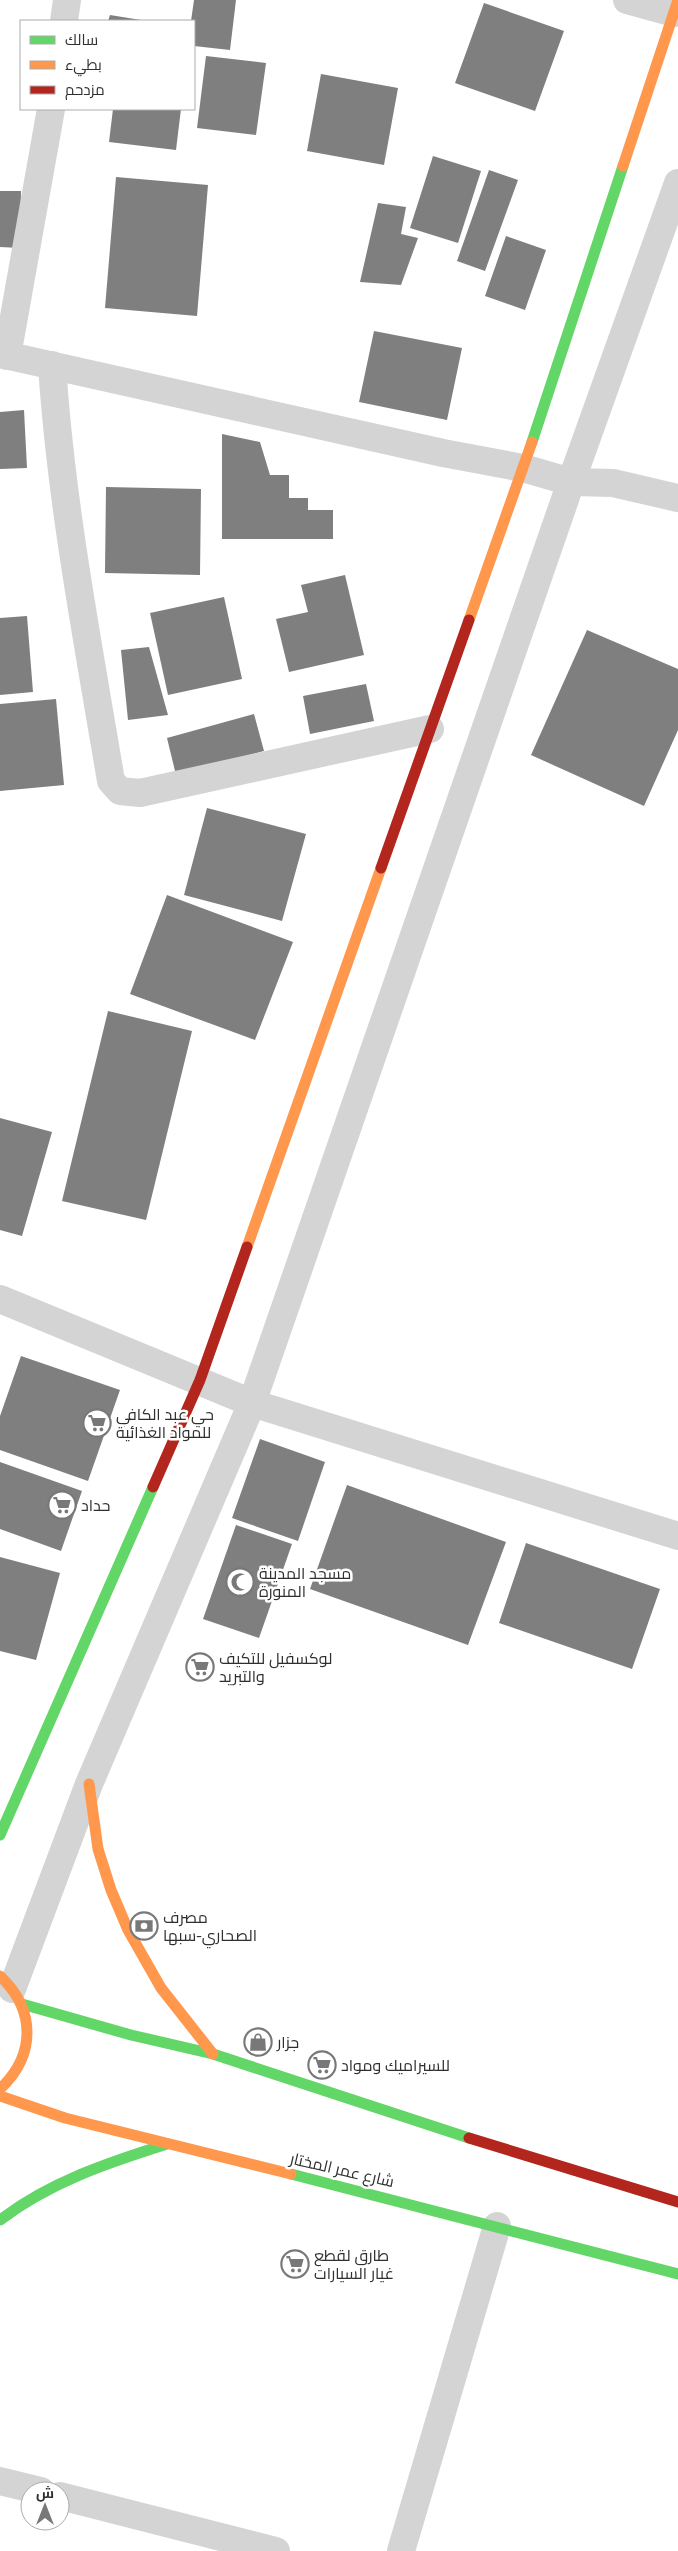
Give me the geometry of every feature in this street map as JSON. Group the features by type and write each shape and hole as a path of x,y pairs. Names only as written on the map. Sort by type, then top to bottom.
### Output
{"main road":[{"path":"1,1830 200,1380 523,468 676,6"},
{"path":"89,1784 98,1849 111,1890 128,1930 161,1988 213,2054"},
{"path":"11,1990 131,2035 213,2054 367,2106 678,2202"},
{"path":"0,2089 16,2073 23,2060 28,2030 11,1990"},
{"name":"شارع عمر المختار","path":"0,2096 65,2118 498,2226 678,2274"},
{"path":"0,2220 36,2195 76,2174 167,2144"}],"street":[{"path":"64,20 67,0"},
{"path":"627,0 676,6"},
{"path":"51,110 4,355 443,454 523,468 571,482 613,483 678,498"},
{"path":"11,1990 89,1784 252,1402 571,482 678,183"},
{"path":"52,365 59,444 81,598 111,781 120,791 140,792 430,729"},
{"path":"0,1299 252,1402 678,1536"},
{"path":"401,2551 498,2226"},
{"path":"0,2480 20,2485"},
{"path":"70,2499 276,2551"}],"building":[{"path":"194,0 236,0 230,50 195,46 195,20 191,20"},
{"path":"484,3 564,31 535,111 455,83"},
{"path":"110,15 141,20 108,20"},
{"path":"206,56 266,63 256,135 197,128"},
{"path":"321,74 398,88 384,165 307,151"},
{"path":"113,110 181,110 176,150 109,142"},
{"path":"433,156 481,171 458,243 410,228"},
{"path":"489,170 518,180 485,271 457,261"},
{"path":"116,177 208,185 197,316 105,308"},
{"path":"0,191 21,191 20,248 0,247"},
{"path":"378,203 406,207 401,234 418,238 401,285 360,282"},
{"path":"506,236 546,250 525,310 485,296"},
{"path":"374,331 462,348 447,420 359,402"},
{"path":"24,410 27,468 0,469 0,412"},
{"path":"222,434 260,442 270,475 289,475 289,498 308,498 308,510 333,510 333,539 222,539"},
{"path":"106,487 201,489 200,575 105,573"},
{"path":"345,575 364,655 289,672 276,619 308,612 301,585"},
{"path":"224,597 242,679 168,695 150,613"},
{"path":"27,616 33,692 0,695 0,618"},
{"path":"587,630 678,669 678,730 644,806 531,755"},
{"path":"149,647 168,715 128,720 121,650"},
{"path":"366,684 374,721 310,734 303,696"},
{"path":"56,699 64,785 0,791 0,704"},
{"path":"254,714 264,751 176,775 167,738"},
{"path":"207,808 306,834 282,921 184,895"},
{"path":"167,895 293,942 255,1040 130,994"},
{"path":"108,1011 192,1031 146,1220 62,1201"},
{"path":"0,1118 52,1132 22,1236 0,1230"},
{"path":"21,1356 120,1390 88,1481 0,1450 0,1416"},
{"path":"260,1439 325,1462 298,1541 232,1518"},
{"path":"0,1462 82,1491 61,1551 0,1529"},
{"path":"347,1485 506,1542 468,1645 310,1589"},
{"path":"236,1525 292,1544 259,1638 203,1619"},
{"path":"526,1543 660,1589 632,1669 499,1623"},
{"path":"0,1557 60,1573 36,1660 0,1651"}],"traffic: fast":[{"path":"532,442 623,166"},
{"path":"0,1835 153,1487"},
{"path":"0,1829 4,1826"},
{"path":"22,2004 131,2035 213,2054 469,2138"},
{"path":"0,2220 59,2184 101,2166 167,2144"},
{"path":"291,2174 678,2274"}],"traffic: slow":[{"path":"623,166 678,0"},
{"path":"469,620 532,442"},
{"path":"247,1247 381,868"},
{"path":"89,1784 98,1849 111,1890 128,1930 161,1988 213,2054"},
{"path":"0,1976 12,1989 20,2003 27,2032 20,2062 12,2076 0,2089"},
{"path":"0,2096 65,2118 291,2174"}],"traffic: jam":[{"path":"381,868 469,620"},
{"path":"153,1487 200,1380 247,1247"},
{"path":"469,2138 678,2202"}],"place":[{"name":"حي عبد الكافي للمواد الغذائية","path":"97,1423"},
{"name":"حداد","path":"62,1505"},
{"name":"مسجد المدينة المنورة","path":"240,1582"},
{"name":"لوكسفيل للتكيف والتبريد","path":"200,1667"},
{"name":"مصرف الصحاري-سبها","path":"144,1926"},
{"name":"جزار","path":"258,2042"},
{"name":"للسيراميك ومواد","path":"322,2065"},
{"name":"طارق لقطع غيار السيارات","path":"295,2264"}]}
